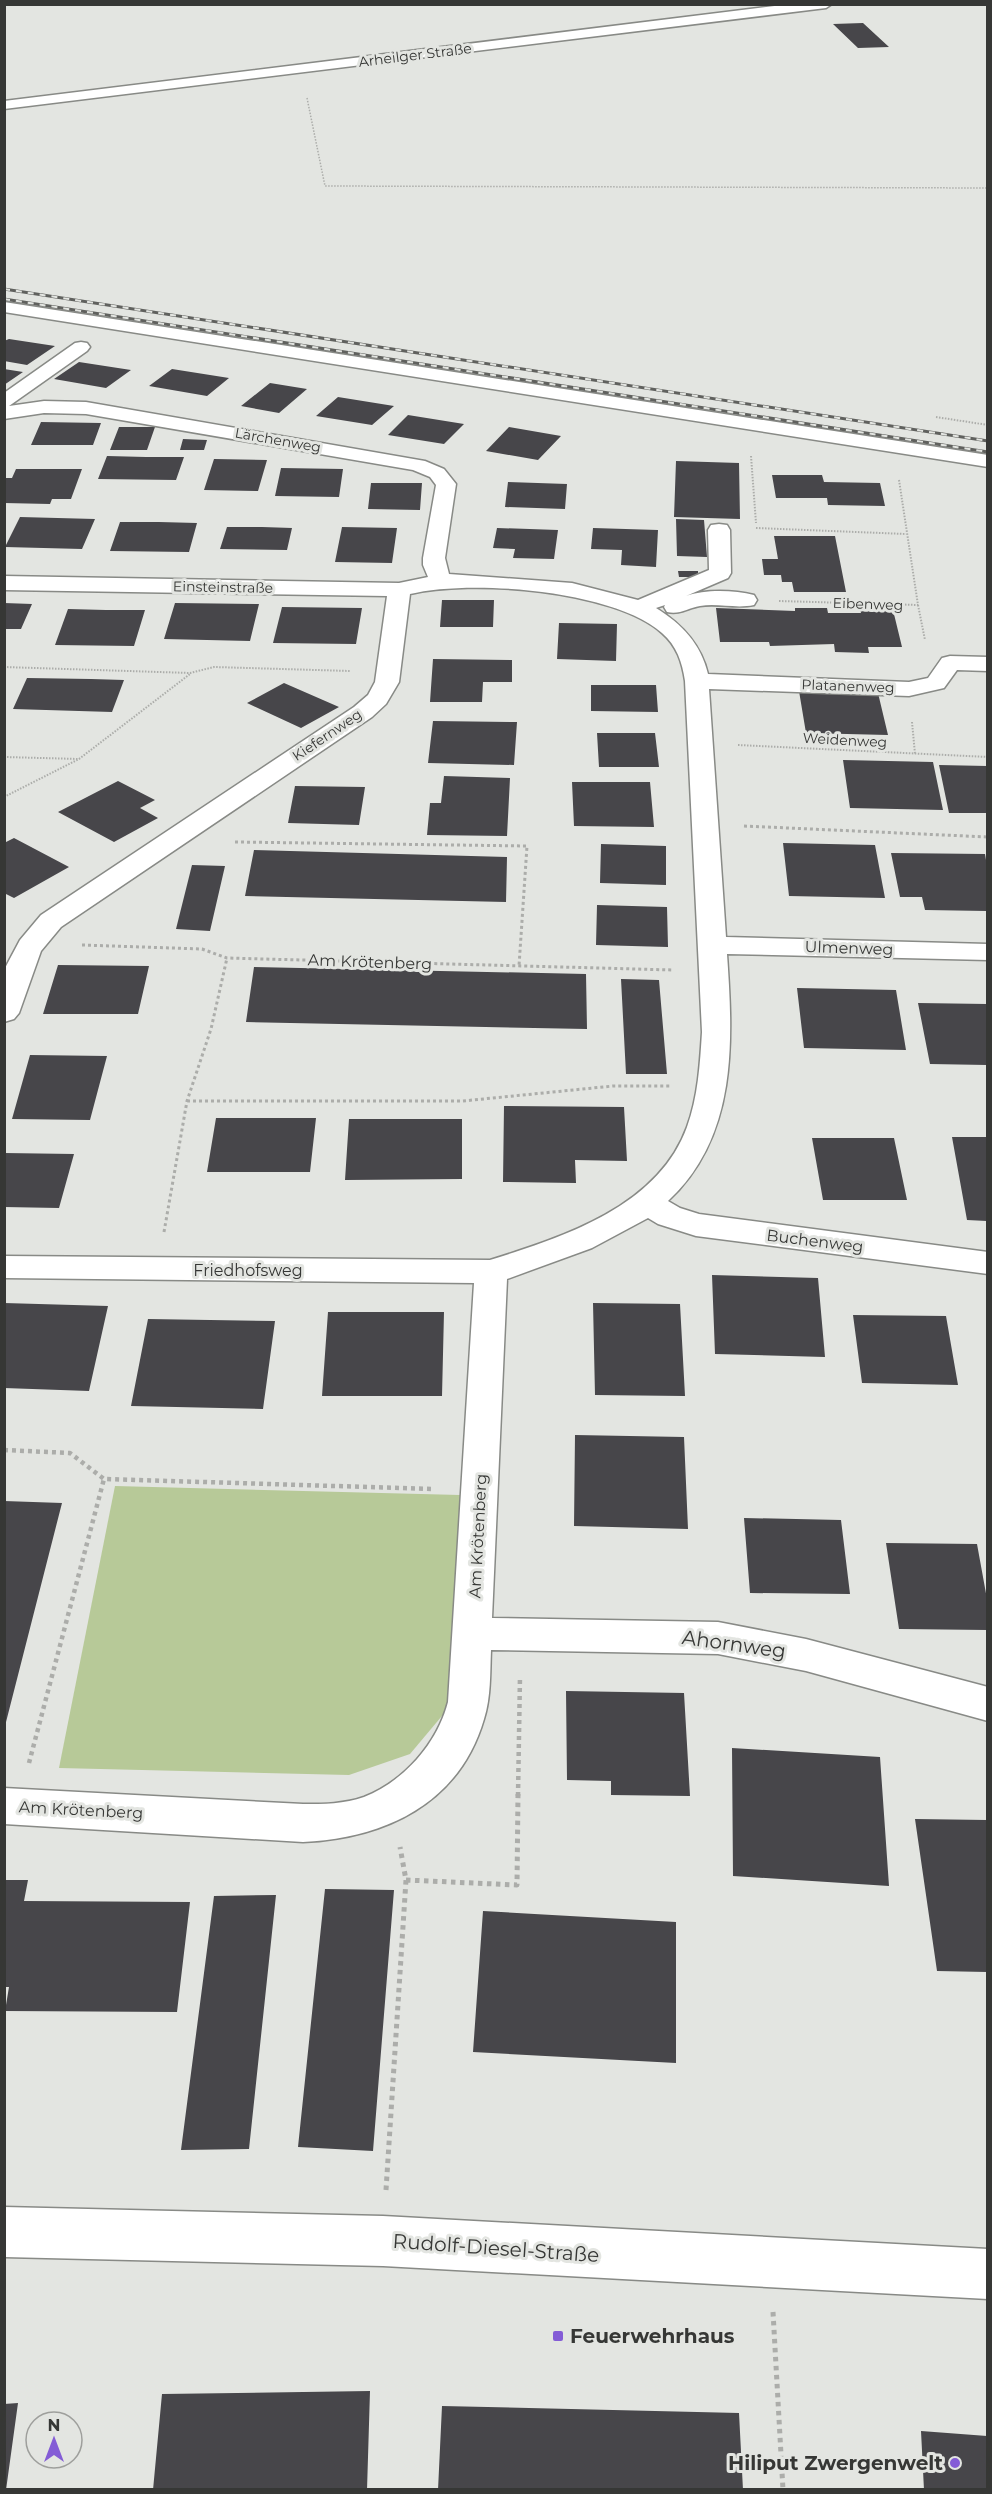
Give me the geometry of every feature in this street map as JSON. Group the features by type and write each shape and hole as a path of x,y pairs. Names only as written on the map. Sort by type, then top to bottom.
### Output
{"street":[{"name":"Arheilger Straße","path":"4,105 826,4"},
{"path":"4,308 987,461"},
{"path":"4,402 81,346"},
{"name":"Lärchenweg","path":"5,413 44,407 86,408 418,465 437,473 446,484 434,558 434,565 441,581"},
{"path":"645,613 720,573 719,530"},
{"path":"441,581 523,585 601,595 645,613 677,635 685,644 694,664 697,681 717,1034 711,1087 697,1141 681,1168 664,1190 648,1203 597,1232 491,1272"},
{"name":"Einsteinstraße","path":"4,583 399,590 441,581"},
{"name":"Kiefernweg","path":"4,1013 30,943 51,921 372,705 385,690 399,590"},
{"path":"645,613 689,601 746,600"},
{"name":"Platanenweg","path":"697,681 909,689 936,683 950,663 987,664"},
{"name":"Ulmenweg","path":"712,958 987,952"},
{"name":"Buchenweg","path":"648,1203 669,1216 696,1225 987,1263"},
{"name":"Friedhofsweg","path":"4,1267 491,1272"},
{"name":"Am Krötenberg","path":"11,1806 303,1823 349,1819 372,1813 393,1802 424,1778 457,1738 467,1710 474,1634 491,1272"},
{"name":"Ahornweg","path":"474,1634 718,1638 817,1658 987,1704"},
{"name":"Rudolf-Diesel-Straße","path":"4,2232 382,2241 987,2274"}],"path":[{"path":"290,70 299,80 306,97 325,186 987,188"},
{"path":"751,455 757,528"},
{"name":"Eibenweg","path":"746,600 918,605 899,479"},
{"path":"750,529 906,534"},
{"path":"4,667 190,674 214,667 389,672"},
{"path":"4,796 79,759 190,674"},
{"name":"Weidenweg","path":"701,744 987,757"},
{"path":"4,757 79,759"},
{"path":"704,824 987,837"},
{"path":"181,833 225,842 527,846 519,966"},
{"name":"Am Krötenberg","path":"30,943 202,949 227,958 519,966 712,958"},
{"path":"157,1269 187,1101 211,1029 227,958"},
{"path":"187,1101 463,1101 613,1086 711,1087"},
{"path":"4,1450 70,1453 104,1479 480,1490"},
{"path":"11,1806 104,1479"},
{"path":"406,1880 517,1885 521,1634"},
{"path":"382,2241 406,1880 393,1802"},
{"path":"771,2263 783,2490"}],"green space":[{"path":"115,1486 460,1495 452,1704 410,1754 349,1775 59,1768"}],"building":[{"path":"863,23 889,47 858,48 833,24"},
{"path":"9,339 55,346 27,365 4,361 4,341"},
{"path":"79,362 131,370 106,388 54,379"},
{"path":"4,369 23,372 4,385"},
{"path":"172,369 229,378 207,396 149,386"},
{"path":"270,383 307,389 279,413 241,406"},
{"path":"338,397 394,406 372,425 316,416"},
{"path":"408,415 464,424 444,444 388,435"},
{"path":"41,422 101,423 93,445 31,445"},
{"path":"119,427 155,427 147,450 110,450"},
{"path":"509,427 561,436 538,460 486,451"},
{"path":"183,439 207,440 204,450 180,450"},
{"path":"107,456 184,457 176,480 98,479"},
{"path":"214,459 267,460 258,491 204,490"},
{"path":"676,461 739,463 740,519 674,517"},
{"path":"281,468 343,469 339,497 275,496"},
{"path":"16,469 82,469 71,499 52,499 50,504 4,503 4,478 12,478"},
{"path":"772,475 822,475 824,482 880,483 885,506 828,505 827,498 776,498"},
{"path":"508,482 567,484 565,509 505,507"},
{"path":"371,483 422,483 420,510 368,509"},
{"path":"20,517 95,519 82,549 5,547"},
{"path":"676,519 704,520 707,557 677,556"},
{"path":"120,522 197,523 189,552 110,551"},
{"path":"227,527 292,528 287,550 220,549"},
{"path":"342,527 397,528 392,563 335,562"},
{"path":"497,528 558,530 554,559 513,558 515,549 493,548"},
{"path":"593,528 658,530 656,567 621,565 622,550 591,549"},
{"path":"774,536 835,536 846,592 794,592 792,582 782,582 781,575 764,575 762,559 778,559"},
{"path":"678,571 698,571 698,577 679,577"},
{"path":"442,600 494,600 493,627 440,627"},
{"path":"4,603 32,604 21,629 4,629"},
{"path":"175,603 259,604 250,641 164,639"},
{"path":"282,607 362,608 356,644 273,643"},
{"path":"716,608 795,611 795,608 827,608 828,613 861,613 860,609 893,610 902,647 868,647 869,653 835,652 834,644 770,646 769,642 720,642"},
{"path":"68,609 145,610 134,646 55,645"},
{"path":"559,623 617,624 616,661 557,659"},
{"path":"433,659 512,660 512,682 483,682 482,702 430,702"},
{"path":"27,678 124,680 112,712 13,709"},
{"path":"284,683 339,707 301,728 247,703"},
{"path":"591,685 656,685 658,712 591,711"},
{"path":"799,691 878,693 888,735 806,733"},
{"path":"433,721 517,722 514,765 428,763"},
{"path":"597,733 655,733 659,767 599,767"},
{"path":"843,760 933,762 943,810 850,808"},
{"path":"939,765 987,766 987,813 949,813"},
{"path":"444,776 510,778 507,836 427,835 430,803 441,803"},
{"path":"118,781 155,800 140,808 158,818 114,842 58,812"},
{"path":"572,782 650,782 654,827 574,826"},
{"path":"295,786 365,787 359,825 288,823"},
{"path":"14,838 69,867 14,898 4,893 4,843"},
{"path":"783,843 875,845 885,898 789,896"},
{"path":"601,844 666,846 666,885 600,883"},
{"path":"254,850 507,857 506,902 245,896"},
{"path":"891,853 985,854 987,911 925,910 922,897 900,897"},
{"path":"192,865 225,866 210,931 176,929"},
{"path":"597,905 667,907 668,947 596,945"},
{"path":"58,965 149,966 138,1014 43,1014"},
{"path":"254,967 586,974 587,1029 246,1022"},
{"path":"621,979 659,980 667,1074 626,1074"},
{"path":"797,988 896,990 906,1050 804,1048"},
{"path":"918,1003 987,1004 987,1065 930,1064"},
{"path":"30,1055 107,1056 90,1120 12,1119"},
{"path":"504,1106 624,1107 627,1161 575,1160 576,1183 503,1182"},
{"path":"216,1118 316,1118 310,1172 207,1172"},
{"path":"349,1119 462,1119 462,1179 345,1180"},
{"path":"952,1137 987,1137 987,1221 967,1220"},
{"path":"812,1138 894,1138 907,1200 823,1200"},
{"path":"4,1153 74,1154 59,1208 4,1207"},
{"path":"712,1275 818,1278 825,1357 715,1354"},
{"path":"4,1303 108,1306 89,1391 4,1388"},
{"path":"593,1303 680,1304 685,1396 595,1395"},
{"path":"328,1312 444,1312 442,1396 322,1396"},
{"path":"853,1315 946,1316 958,1385 862,1383"},
{"path":"148,1319 275,1321 263,1409 131,1406"},
{"path":"575,1435 684,1437 688,1529 574,1526"},
{"path":"4,1501 62,1503 5,1726 4,1726"},
{"path":"744,1518 841,1520 850,1594 750,1593"},
{"path":"886,1543 977,1544 987,1599 987,1630 899,1629"},
{"path":"566,1691 684,1693 690,1796 611,1795 611,1781 567,1780"},
{"path":"732,1748 880,1757 889,1886 733,1876"},
{"path":"915,1819 987,1820 987,1972 937,1971"},
{"path":"4,1880 28,1880 24,1901 190,1902 177,2012 5,2011 9,1987 4,1987"},
{"path":"325,1889 394,1890 373,2151 298,2147"},
{"path":"276,1895 249,2149 181,2150 214,1896"},
{"path":"483,1911 676,1922 676,2063 473,2052"},
{"path":"370,2391 367,2490 153,2490 162,2394"},
{"path":"18,2403 6,2490 4,2490 4,2404"},
{"path":"442,2406 739,2413 743,2490 438,2490"},
{"name":"Hiliput Zwergenwelt","path":"921,2431 987,2436 987,2490 924,2490"}],"railway":[{"path":"4,289 988,441"},
{"path":"4,299 988,452"}],"place":[{"name":"Feuerwehrhaus","path":"558,2336"},
{"name":"Hiliput Zwergenwelt","path":"955,2463"}]}
